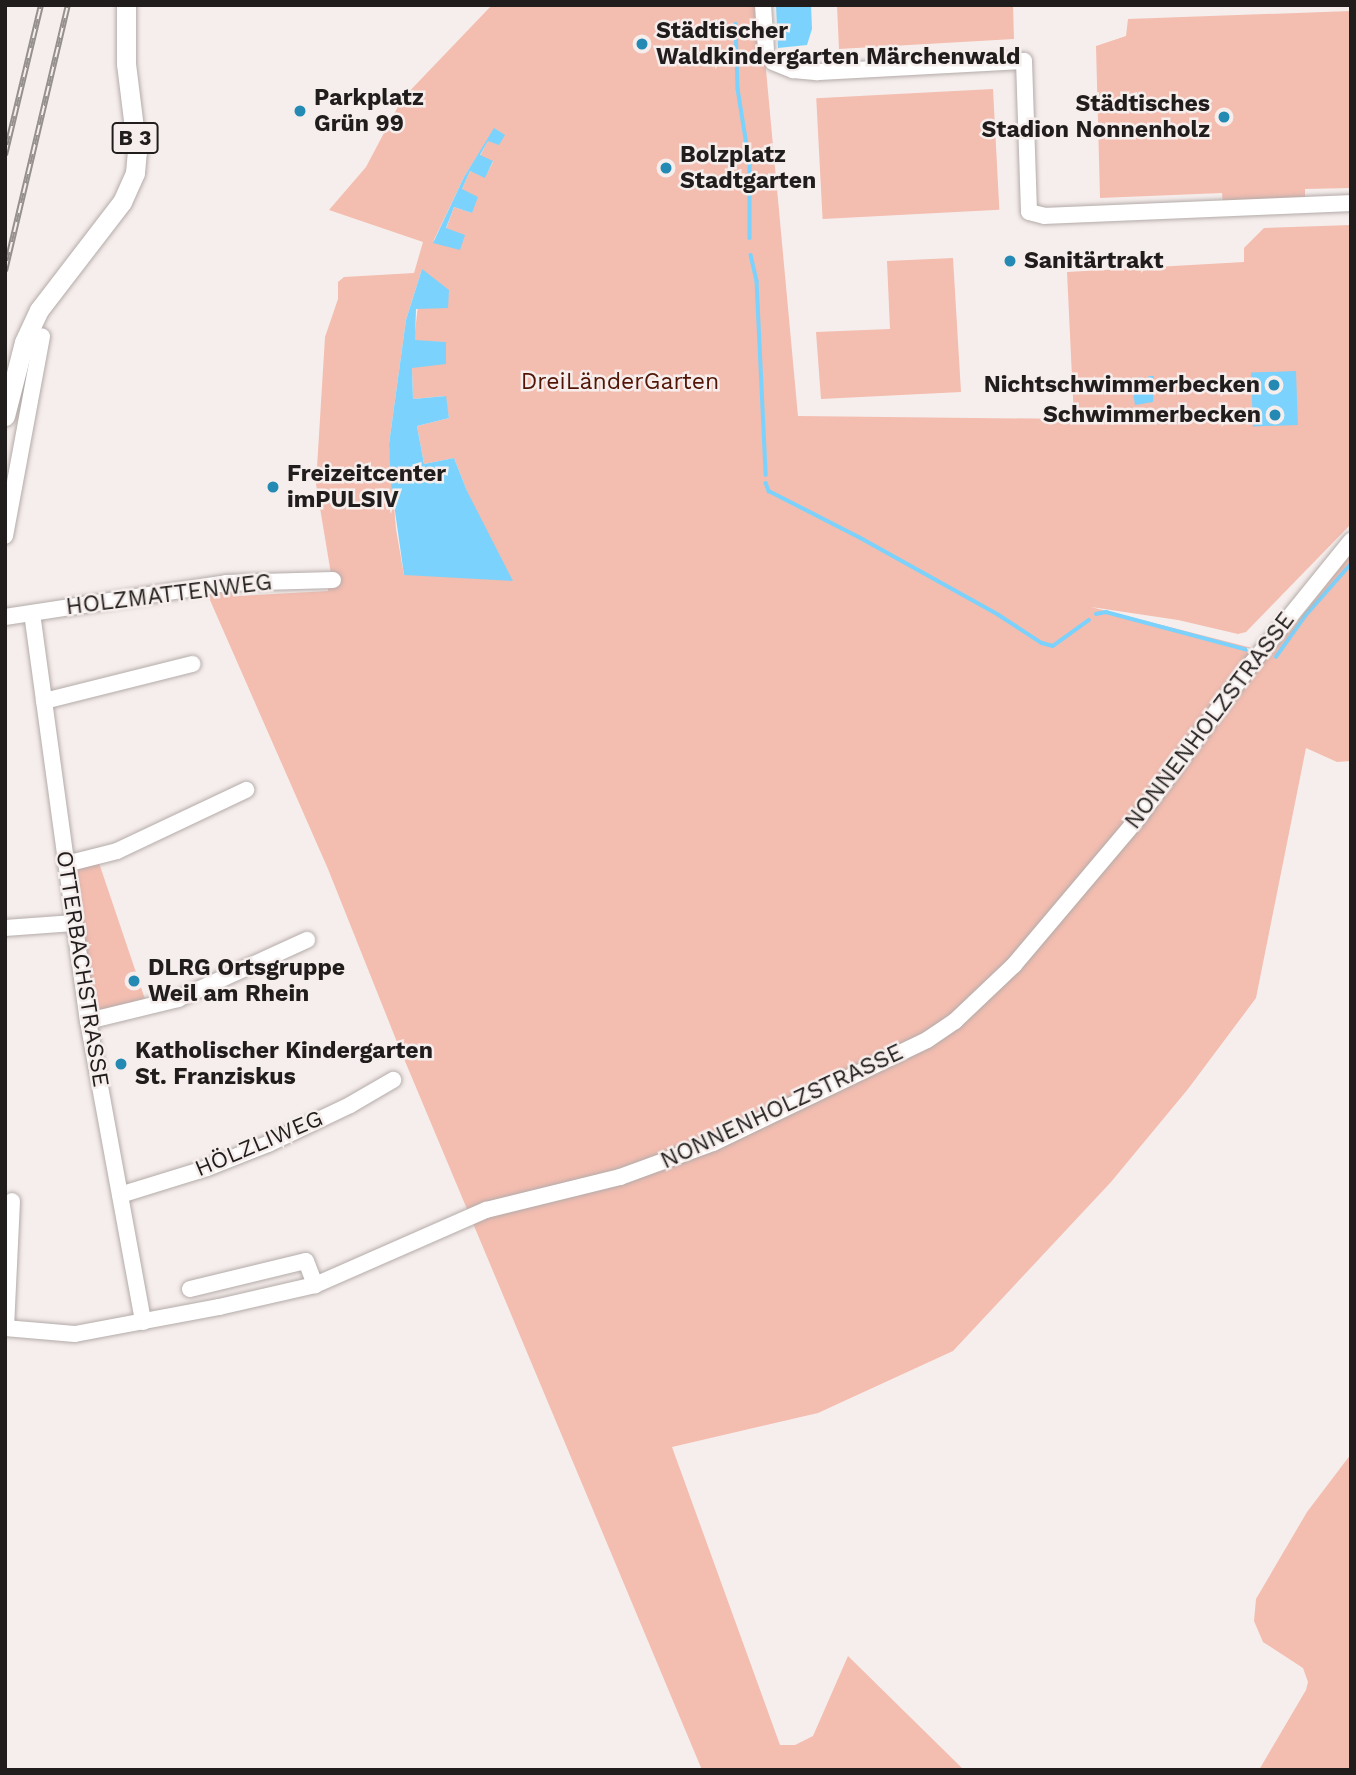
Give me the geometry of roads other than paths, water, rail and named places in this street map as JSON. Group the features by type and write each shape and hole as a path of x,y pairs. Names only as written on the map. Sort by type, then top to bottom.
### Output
{"main road":[{"name":"B 3","path":"5,416 24,342 39,310 122,202 135,173 137,152 126,64 126,5"}],"street":[{"path":"763,5 770,56 793,70 818,72 1024,61 1029,212 1045,216 1351,204"},
{"path":"5,537 42,336"},
{"name":"NONNENHOLZSTRASSE","path":"12,1201 6,1328 75,1334 315,1285 486,1210 620,1177 713,1143 837,1086 926,1040 954,1021 1014,965 1139,817 1253,662 1351,541"},
{"name":"HOLZMATTENWEG","path":"5,617 226,583 332,580"},
{"name":"OTTERBACHSTRASSE","path":"32,613 88,1021 143,1322"},
{"path":"44,701 192,664"},
{"path":"66,864 117,851 246,790"},
{"path":"5,928 74,923"},
{"path":"88,1021 178,999 307,940"},
{"name":"HÖLZLIWEG","path":"120,1195 207,1168 268,1144 350,1105 393,1080"},
{"path":"190,1289 306,1261 315,1285"}],"water":[{"path":"776,5 811,5 812,29 807,45 778,48"},
{"path":"494,128 505,135 499,145 488,141 480,155 493,161 485,178 470,171 462,189 478,197 472,213 454,207 446,228 465,235 460,250 433,243 464,177"},
{"path":"422,269 449,290 448,308 416,309 415,340 446,342 446,364 412,368 413,399 446,396 449,418 417,426 424,464 454,458 467,491 513,581 404,575 391,483 389,444 406,320"},
{"path":"1296,371 1298,425 1253,427 1251,373"},
{"path":"1149,376 1154,376 1153,402 1135,405 1132,385 1139,377 1146,380"}],"waterway":[{"path":"736,24 738,89 750,164 750,238"},
{"path":"751,255 757,281 766,475"},
{"path":"766,483 769,491 859,537 999,615 1042,643 1053,646 1089,620"},
{"path":"1276,657 1306,615 1351,564"},
{"path":"1096,614 1106,612 1248,650"}],"railway":[{"path":"5,155 41,5"},
{"path":"5,271 68,5"}],"place":[{"name":"Städtischer Waldkindergarten Märchenwald","path":"642,44"},
{"name":"Parkplatz Grün 99","path":"300,111"},
{"name":"Städtisches Stadion Nonnenholz","path":"1224,117"},
{"name":"Bolzplatz Stadtgarten","path":"666,168"},
{"name":"Sanitärtrakt","path":"1010,261"},
{"name":"Nichtschwimmerbecken","path":"1274,385"},
{"name":"Schwimmerbecken","path":"1275,415"},
{"name":"Freizeitcenter imPULSIV","path":"273,487"},
{"name":"DLRG Ortsgruppe Weil am Rhein","path":"134,981"},
{"name":"Katholischer Kindergarten St. Franziskus","path":"121,1064"}],"park label":[{"name":"DreiLänderGarten","path":"620,382"}]}
